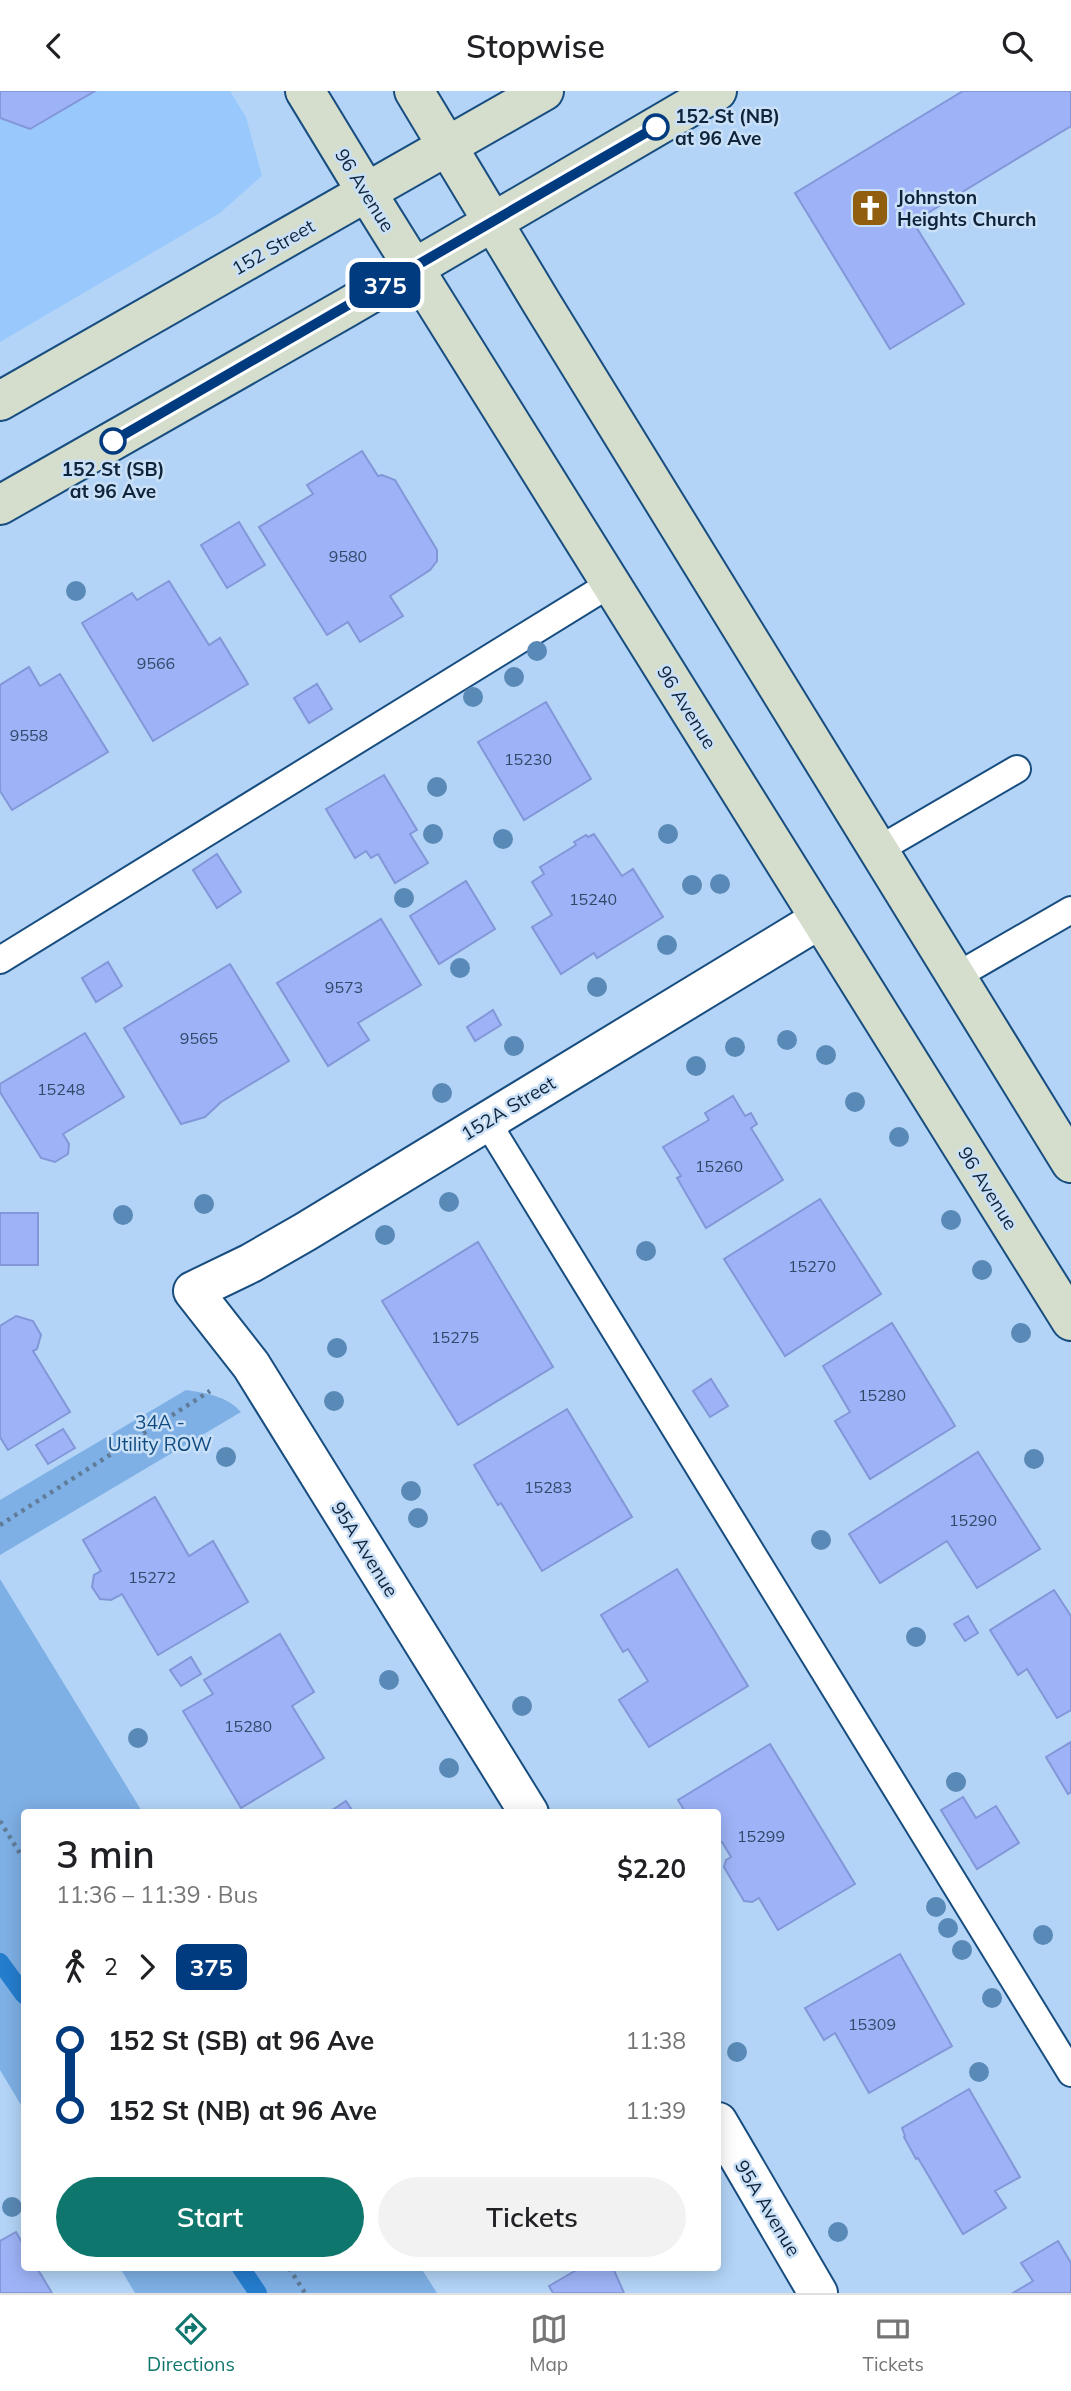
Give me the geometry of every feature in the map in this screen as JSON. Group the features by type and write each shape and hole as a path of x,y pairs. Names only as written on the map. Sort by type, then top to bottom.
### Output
{"main road":[{"name":"96 Avenue","path":"305,91 1071,1321"},
{"path":"414,91 1071,1163"},
{"name":"152 Street","path":"0,401 544,91"},
{"path":"0,505 717,91"}],"street":[{"name":"152A Street","path":"193,1291 251,1263 820,919"},
{"name":"95A Avenue","path":"193,1291 251,1365 527,1809"},
{"name":"95A Avenue","path":"721,2127 818,2293"}],"lane":[{"path":"0,960 610,584"},
{"path":"878,850 1017,769"},
{"path":"955,977 1071,910"},
{"path":"487,1122 1071,2073"}],"path":[{"path":"0,1525 214,1389"},
{"path":"0,1821 21,1855"},
{"path":"291,2271 305,2293"}],"shaded area":[{"path":"0,91 230,91 246,117 262,176 220,213 0,342"}],"green space":[{"name":"34A - Utility ROW","path":"186,1390 223,1399 241,1412 0,1555 0,1500"},
{"path":"0,1579 141,1809 21,1809 21,2105 0,2070"},
{"path":"122,2271 423,2271 437,2293 135,2293"}],"building":[{"path":"0,91 95,91 30,129 0,118"},
{"name":"Johnston Heights Church","path":"963,91 1071,91 1071,126 913,222 964,304 890,349 795,193"},
{"path":"362,451 378,476 395,480 437,550 437,561 430,570 390,596 403,616 360,642 348,622 327,635 259,527 313,494 307,485"},
{"path":"239,522 265,565 227,588 201,545"},
{"path":"169,581 209,645 220,638 248,684 153,741 82,623 132,593 137,600"},
{"path":"29,667 40,686 60,674 108,752 12,810 0,791 0,685"},
{"path":"317,684 332,709 309,723 294,698"},
{"path":"546,702 591,779 524,820 478,742"},
{"path":"384,775 417,830 410,834 428,863 395,883 378,854 371,858 366,851 355,858 326,809"},
{"path":"594,834 622,876 633,869 663,917 597,958 594,953 561,974 532,927 552,915 532,882 544,874 540,867 576,845 574,842"},
{"path":"217,854 241,892 217,908 193,870"},
{"path":"466,881 495,929 439,964 410,916"},
{"path":"381,919 421,985 358,1023 369,1040 328,1066 277,983"},
{"path":"108,962 122,986 96,1002 82,978"},
{"path":"230,964 289,1061 221,1102 205,1117 181,1124 124,1028"},
{"path":"493,1010 501,1025 475,1041 467,1027"},
{"path":"85,1033 124,1097 63,1134 69,1144 68,1154 55,1162 41,1158 0,1092 0,1084"},
{"path":"733,1096 745,1116 751,1113 757,1124 751,1128 783,1180 706,1228 677,1178 681,1176 663,1147 709,1120 705,1113"},
{"path":"820,1199 881,1294 785,1356 724,1259"},
{"path":"0,1213 38,1213 38,1265 0,1265"},
{"path":"478,1242 553,1367 458,1425 382,1301"},
{"path":"16,1316 33,1321 41,1335 37,1349 33,1351 70,1412 8,1450 0,1437 0,1326"},
{"path":"892,1323 955,1426 870,1479 835,1421 850,1412 823,1366"},
{"path":"711,1379 728,1406 710,1417 693,1391"},
{"path":"567,1409 632,1517 542,1571 501,1503 498,1505 474,1465"},
{"path":"63,1429 75,1448 48,1464 36,1445"},
{"path":"978,1452 1040,1549 977,1588 947,1541 880,1583 849,1534"},
{"path":"155,1497 189,1556 213,1541 248,1602 158,1655 122,1594 111,1600 100,1599 92,1587 94,1575 101,1571 83,1540"},
{"path":"677,1569 748,1686 649,1747 619,1700 648,1681 628,1649 623,1652 601,1615"},
{"path":"1054,1590 1071,1616 1071,1710 1057,1718 1027,1669 1018,1675 990,1630"},
{"path":"968,1616 978,1633 965,1641 954,1624"},
{"path":"280,1634 314,1692 292,1706 324,1758 241,1808 183,1711 213,1694 204,1680"},
{"path":"191,1657 201,1674 181,1686 170,1670"},
{"path":"1071,1742 1071,1792 1068,1794 1046,1757"},
{"path":"770,1744 855,1884 778,1930 759,1898 752,1902 744,1901 724,1867 726,1860 731,1857 721,1842 721,1809 684,1809 678,1800"},
{"path":"963,1797 976,1818 996,1806 1019,1843 977,1869 941,1810"},
{"path":"346,1801 351,1809 334,1809"},
{"path":"900,1954 952,2046 869,2093 835,2033 824,2040 805,2008"},
{"path":"969,2089 1020,2177 995,2191 1006,2208 963,2234 918,2158 916,2159 902,2128"},
{"path":"16,2232 21,2241 21,2271 39,2271 52,2293 0,2293 0,2241"},
{"path":"1058,2241 1071,2263 1071,2293 1013,2293 1033,2281 1021,2263"},
{"path":"575,2271 614,2271 624,2293 553,2293 549,2286"}],"waterway":[{"path":"0,1962 21,1991"},
{"path":"243,2271 258,2293"}],"bus line":[{"name":"375","path":"113,441 656,127"}],"place":[{"name":"152 St (NB) at 96 Ave","path":"656,127"},
{"name":"Johnston Heights Church","path":"870,208"},
{"name":"152 St (SB) at 96 Ave","path":"113,441"}]}
